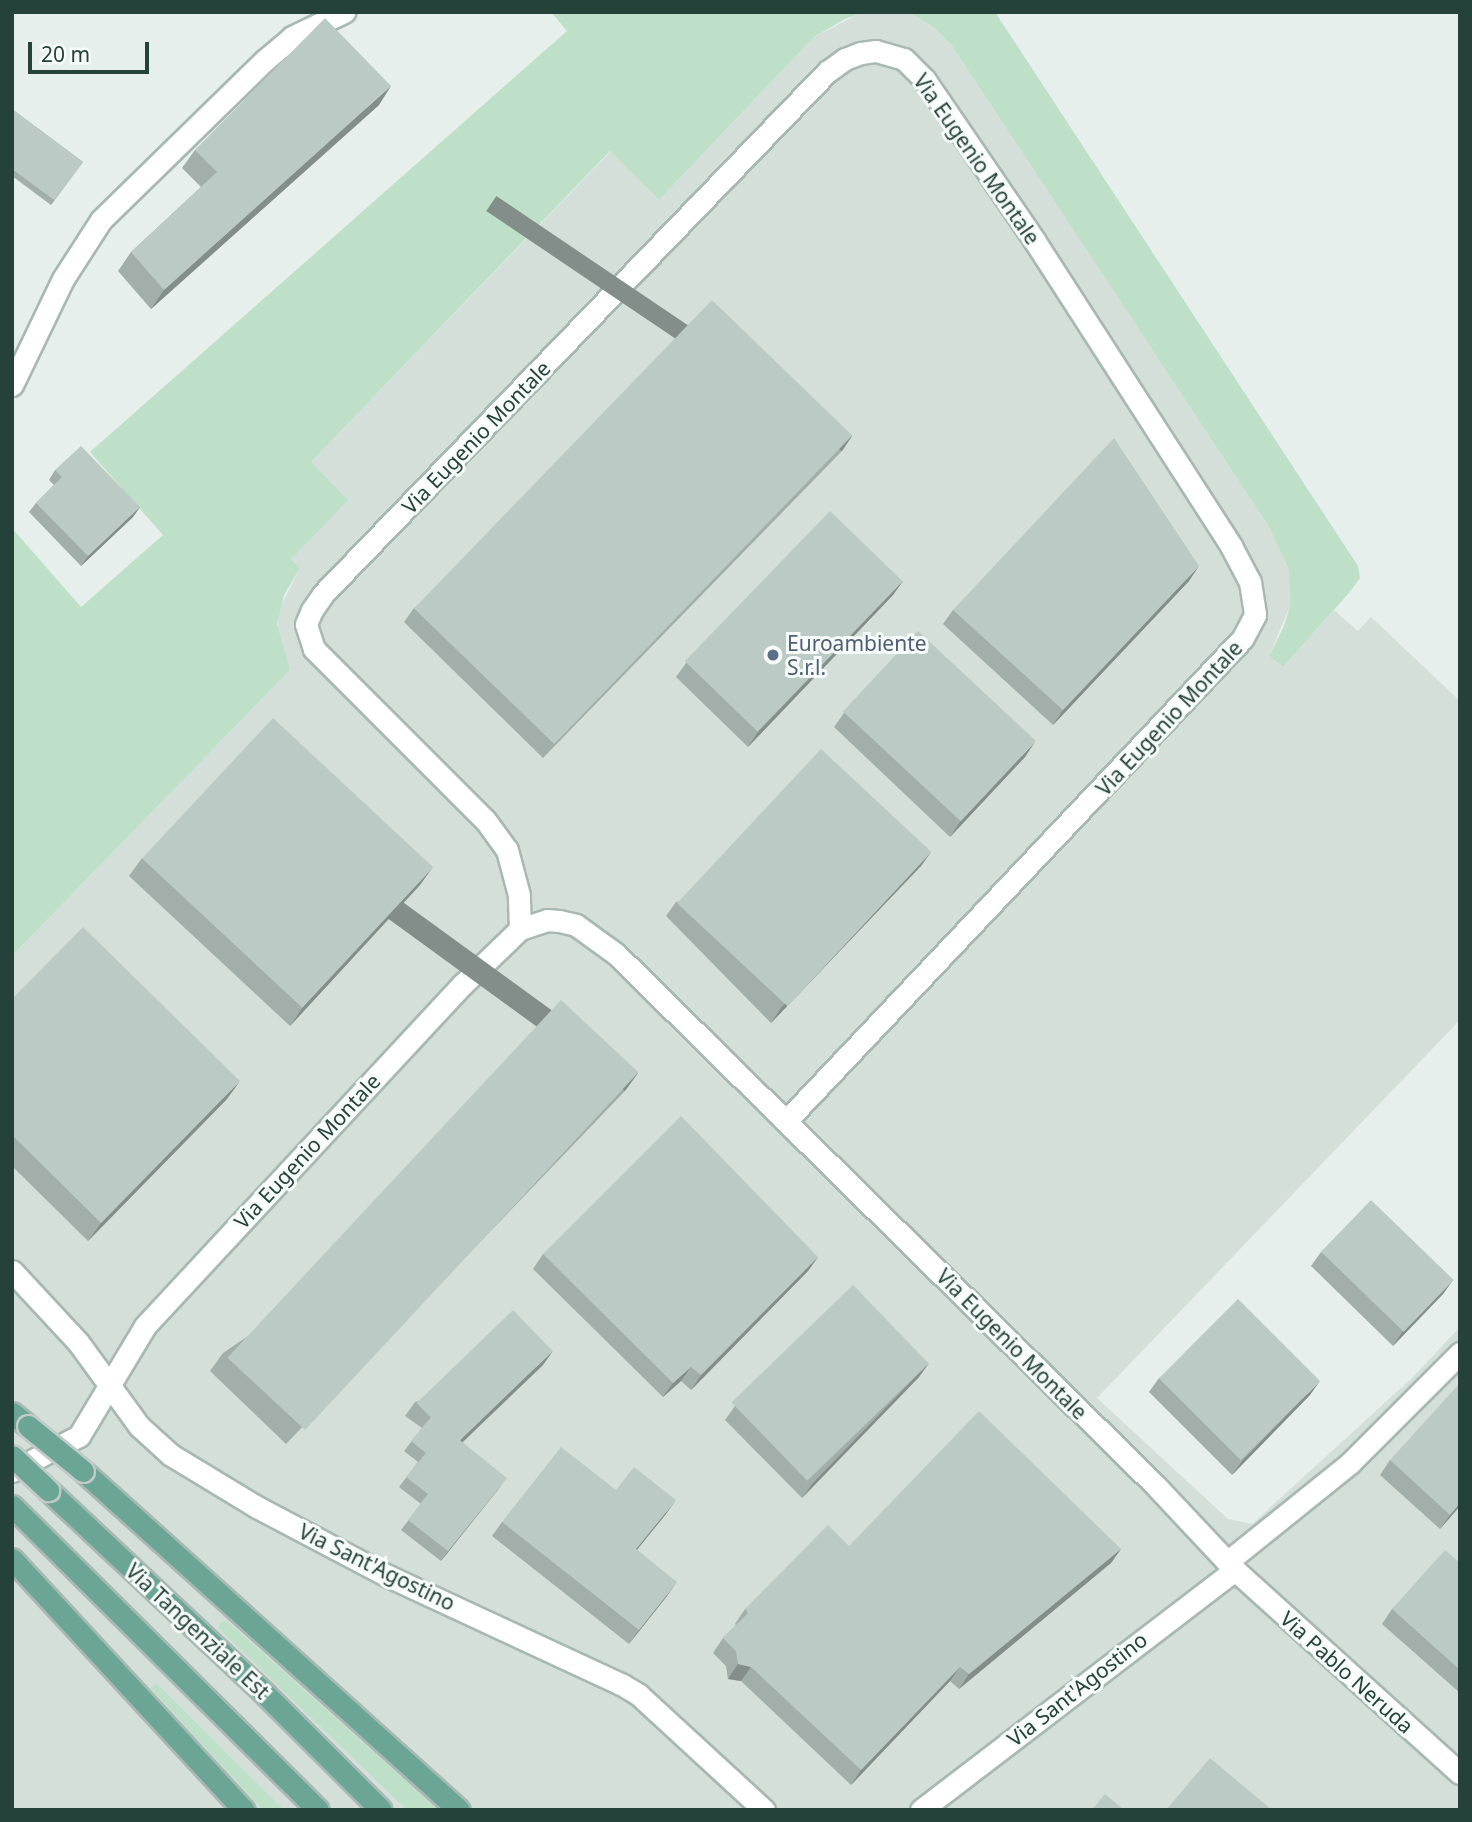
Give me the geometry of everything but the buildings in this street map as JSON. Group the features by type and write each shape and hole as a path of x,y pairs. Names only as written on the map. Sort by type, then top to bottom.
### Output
{"main road":[{"path":"20,1420 83,1471 459,1810"},
{"name":"Via Tangenziale Est","path":"12,1456 264,1693 381,1810"},
{"name":"Via Tangenziale Est","path":"14,1507 318,1810"},
{"path":"12,1559 244,1810"}],"street":[{"path":"12,385 63,279 101,219 265,60 292,37 344,12"},
{"name":"Via Eugenio Montale","path":"520,929 519,895 513,867 497,834 314,649 306,624 323,594 818,82 845,59 876,51 904,59 916,69 941,102 1034,240 1242,565 1255,607 1252,621 1242,639 786,1121"},
{"name":"Via Eugenio Montale","path":"110,1386 145,1326 165,1302 462,985 520,929 547,920 559,921 576,925 597,938 1146,1476 1231,1566"},
{"name":"Via Sant'Agostino","path":"12,1271 78,1342 139,1426 171,1455 213,1482 388,1576 599,1672 639,1695 764,1810"},
{"name":"Via Sant'Agostino","path":"921,1810 1231,1566 1350,1464 1460,1353"},
{"path":"12,1471 79,1436 110,1386"},
{"name":"Via Pablo Neruda","path":"1231,1566 1460,1773"}],"shaded area":[{"path":"861,13 912,14 933,27 952,46 1269,527 1289,570 1290,606 1269,656 1283,667 1334,610 1358,631 1371,617 1460,701 1460,1020 1097,1398 1228,1519 1252,1524 1412,1378 1460,1327 1460,1810 12,1810 12,956 290,670 278,636 278,612 300,568 291,559 310,463 611,151 659,200 814,37"}],"green space":[{"path":"551,12 866,12 845,19 814,37 659,200 610,151 311,462 348,500 291,559 300,568 284,595 277,624 290,670 12,956 12,528 81,607 163,535 90,452 567,31"},
{"path":"897,12 995,12 1358,566 1360,578 1349,593 1283,667 1269,656 1284,626 1290,606 1289,570 1269,527 952,46 933,27 912,14"},
{"path":"226,1620 439,1810 407,1810 219,1629 220,1623"},
{"path":"156,1683 284,1810 263,1810 150,1688"}],"place":[{"name":"Euroambiente S.r.l.","path":"773,655"}]}
